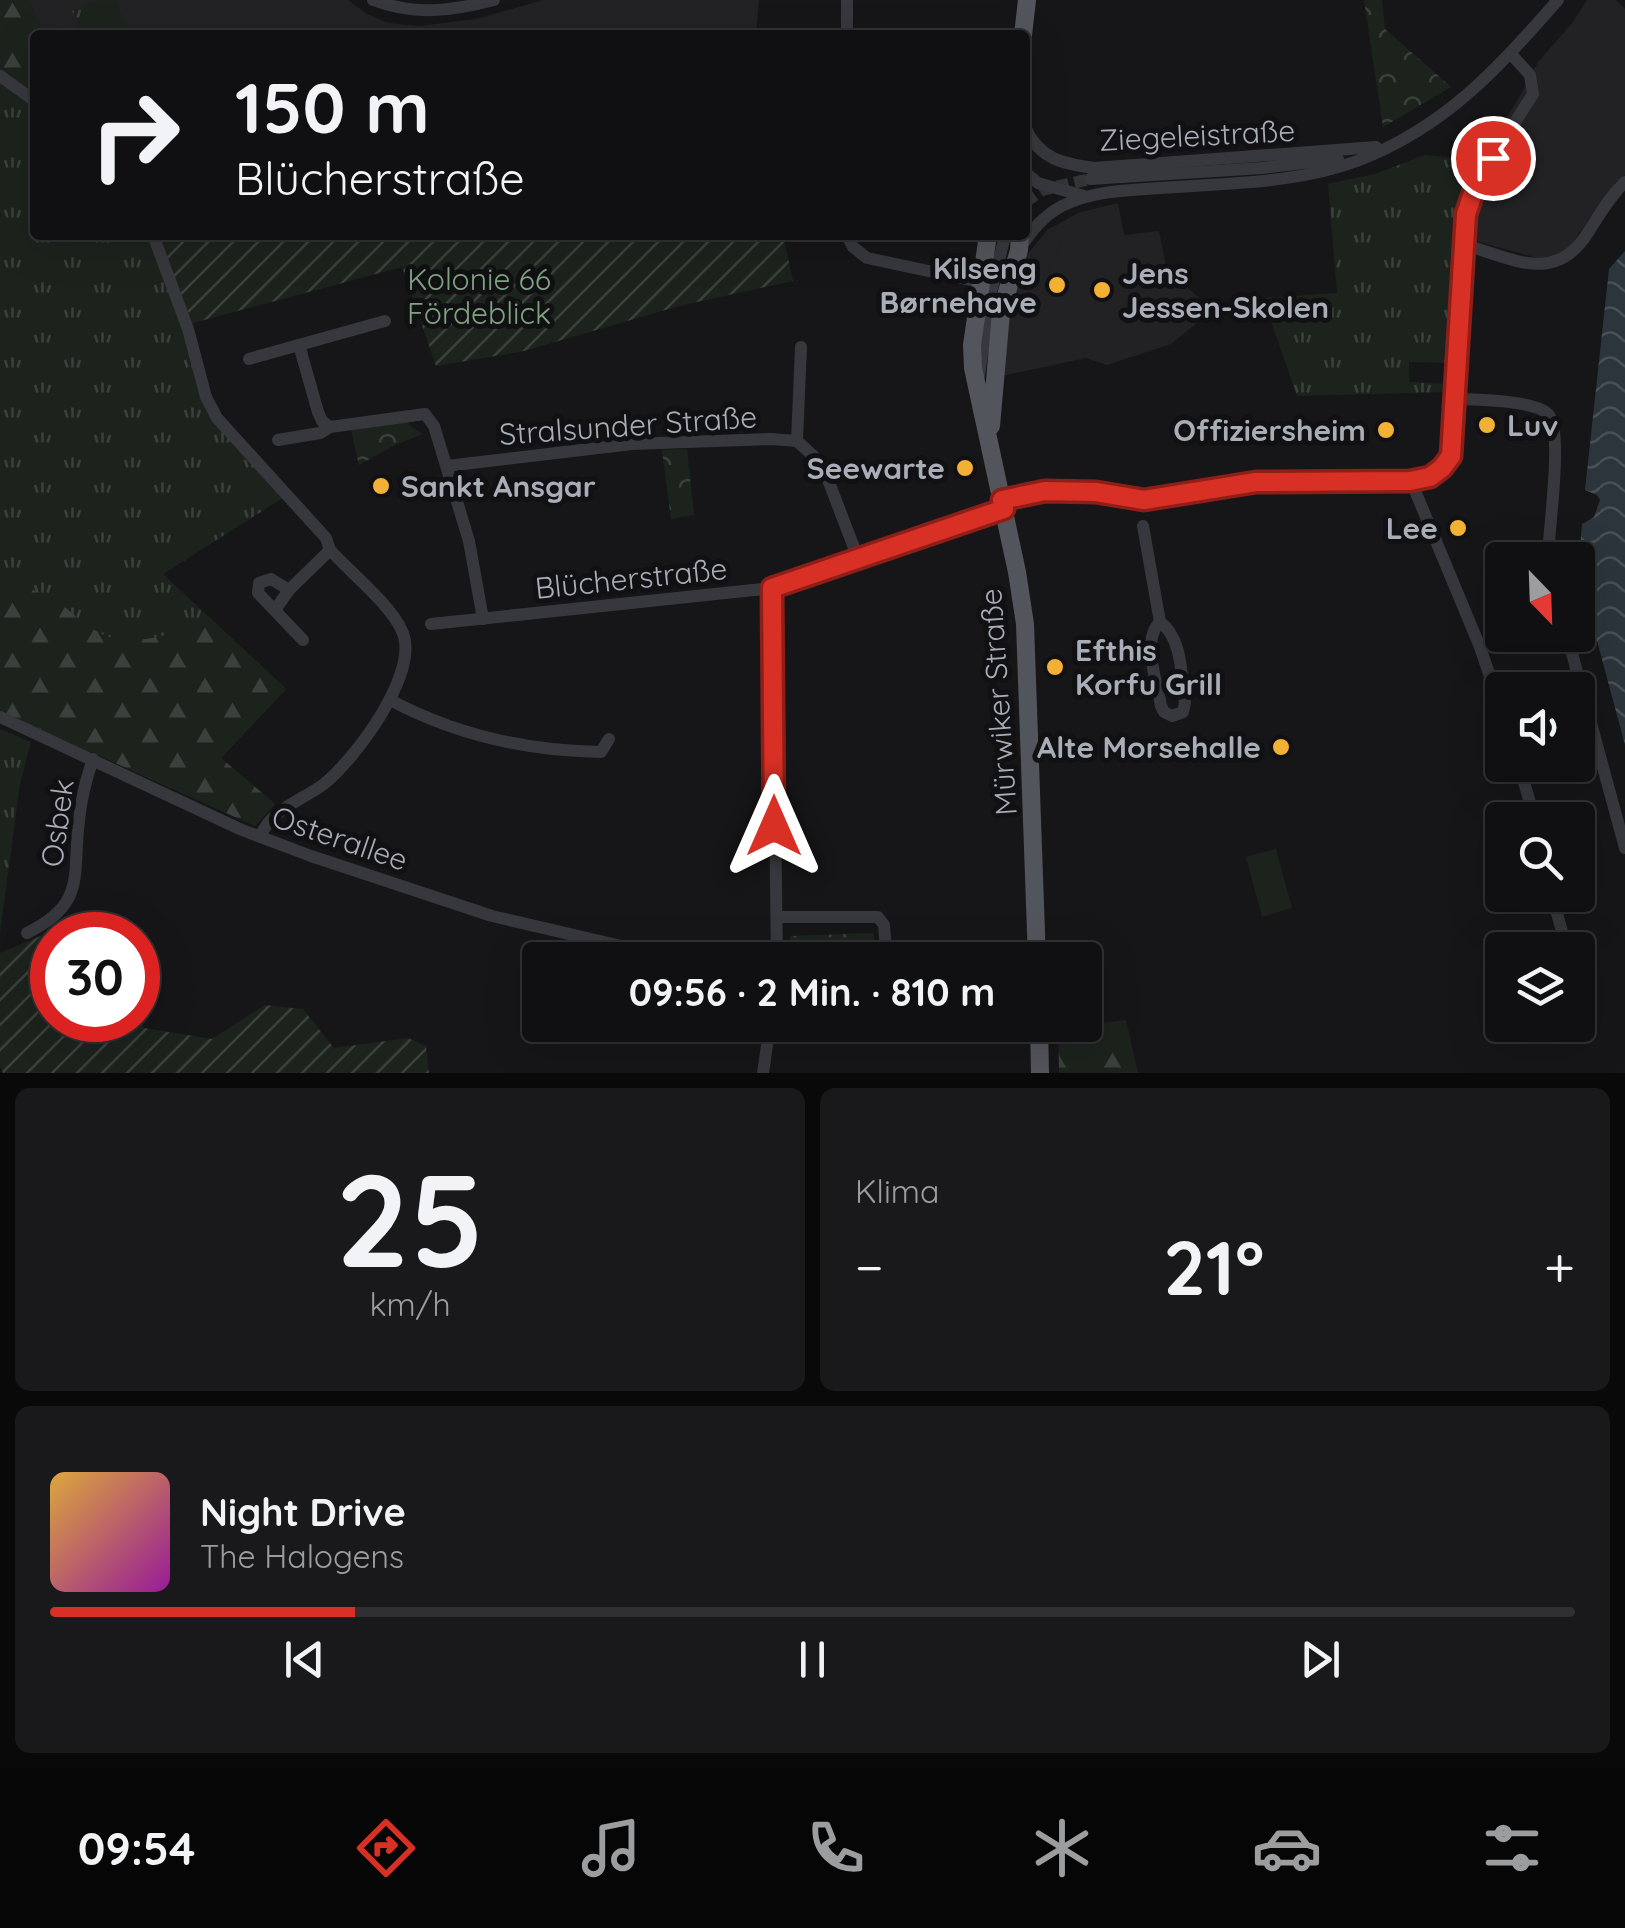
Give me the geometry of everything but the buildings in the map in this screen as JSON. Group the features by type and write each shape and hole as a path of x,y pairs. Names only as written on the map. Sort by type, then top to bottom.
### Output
{"main road":[{"path":"1024,30 1027,0"},
{"name":"Mürwiker Straße","path":"987,240 972,346 1025,624 1036,942"},
{"name":"Mürwiker Straße","path":"990,444 1001,313 1019,243"},
{"path":"1039,1042 1040,1073"}],"street":[{"path":"373,0 414,11 443,12 494,0"},
{"path":"847,0 848,30"},
{"name":"Ziegeleistraße","path":"1030,232 1063,206 1087,197 1116,191 1276,179 1356,162 1425,128 1462,101 1511,54 1558,0"},
{"path":"1488,672 1410,481 1430,477 1451,456 1466,214 1477,182 1532,94 1530,75 1511,54"},
{"path":"0,76 30,97"},
{"name":"Ziegeleistraße","path":"1030,139 1043,154 1066,164 1094,168 1388,146"},
{"name":"Ziegeleistraße","path":"1090,179 1308,164 1388,146"},
{"name":"Ziegeleistraße","path":"1030,176 1038,183 1087,197"},
{"path":"1465,245 1535,264 1557,263 1580,246 1625,182"},
{"path":"155,240 188,329 206,397 217,418 400,626 406,645 390,700 365,742 342,768 269,819 260,837"},
{"path":"850,240 858,254 867,258 980,282"},
{"path":"977,388 991,292 1004,240"},
{"path":"248,359 385,321"},
{"path":"299,344 318,412 330,428"},
{"path":"797,441 801,347"},
{"path":"1456,399 1538,408 1553,421 1556,442 1549,542"},
{"path":"278,440 425,414 440,438 469,541 483,619"},
{"name":"Stralsunder Straße","path":"447,466 632,444 771,438 797,441 822,464 858,558"},
{"name":"Blücherstraße","path":"431,624 772,588 1045,491 1144,500 1256,482 1410,481"},
{"path":"1144,500 1143,523 1160,622 1168,627 1175,642 1185,704 1183,712 1172,716 1161,706 1151,646 1152,630 1160,622"},
{"path":"275,610 289,590 330,550"},
{"path":"289,590 277,580 259,583 258,593 304,640"},
{"path":"772,588 776,942"},
{"path":"1572,652 1625,848"},
{"path":"390,700 441,726 508,742 601,752 609,739"},
{"name":"Osterallee","path":"0,717 260,837 492,916 603,942"},
{"name":"Osbek","path":"27,933 55,916 77,878 78,822 93,759"},
{"path":"777,917 878,917 884,925 885,942"},
{"path":"763,1073 768,1042"}],"shaded area":[{"path":"29,0 348,0 388,23 419,26 476,19 543,0 759,0 756,30 42,30"},
{"path":"1587,0 1616,0 1625,9 1625,175 1615,183 1566,252 1545,260 1457,236 1469,174 1538,62"},
{"name":"Jens Jessen-Skolen","path":"1118,203 1124,235 1159,231 1167,270 1213,310 1171,344 1107,365 1086,358 1002,376 1004,325 1021,262 1047,230 1078,213"}],"green space":[{"path":"0,0 29,0 42,30 30,30 30,94 0,73"},
{"path":"98,0 116,0 129,30 80,30 72,11"},
{"path":"1364,0 1382,0 1385,29 1451,87 1383,127"},
{"path":"0,73 30,94 30,240 159,240 193,323 183,327 203,400 283,498 163,574 286,689 221,758 275,804 255,826 0,711"},
{"path":"1425,155 1454,158 1469,174 1457,236 1449,363 1409,362 1409,382 1448,384 1448,392 1297,396 1263,298 1337,293 1328,184 1375,174"},
{"name":"Kolonie 66 Fördeblick","path":"159,240 784,240 793,281 679,306 524,351 436,366 402,267 193,323"},
{"path":"408,421 423,434 359,465 351,430"},
{"path":"687,449 694,515 671,519 662,450"},
{"path":"33,590 59,603 91,628 120,639 151,638 211,619 286,689 221,758 275,804 255,826 0,711 0,611 6,600"},
{"path":"0,729 31,742 20,784 0,933"},
{"path":"1276,849 1292,908 1262,917 1246,857"},
{"path":"873,933 875,942 790,942 790,936"},
{"path":"30,940 30,1042 160,1042 160,1031 212,1039 265,1005 303,1009 334,1048 408,1038 426,1046 429,1073 3,1073 0,953"},
{"path":"1126,1020 1138,1073 1059,1073 1058,1042 1102,1042 1102,1023"}],"water":[{"path":"1625,251 1625,745 1595,633 1595,542 1580,542 1582,524 1594,517 1600,500 1585,490 1609,269"}],"tunnel":[{"path":"1030,198 1042,190 1090,179"}],"place":[{"name":"Kilseng Børnehave","path":"1057,285"},
{"name":"Jens Jessen-Skolen","path":"1102,290"},
{"name":"Luv","path":"1487,425"},
{"name":"Offiziersheim","path":"1386,430"},
{"name":"Seewarte","path":"965,468"},
{"name":"Sankt Ansgar","path":"381,486"},
{"name":"Lee","path":"1458,528"},
{"name":"Efthis Korfu Grill","path":"1055,667"},
{"name":"Alte Morsehalle","path":"1281,747"}],"route":[{"path":"774,826 772,588 1004,509 1002,500 1028,494 1096,492 1144,500 1256,482 1410,481 1430,477 1442,468 1451,456 1466,214 1477,182 1493,158"}]}
